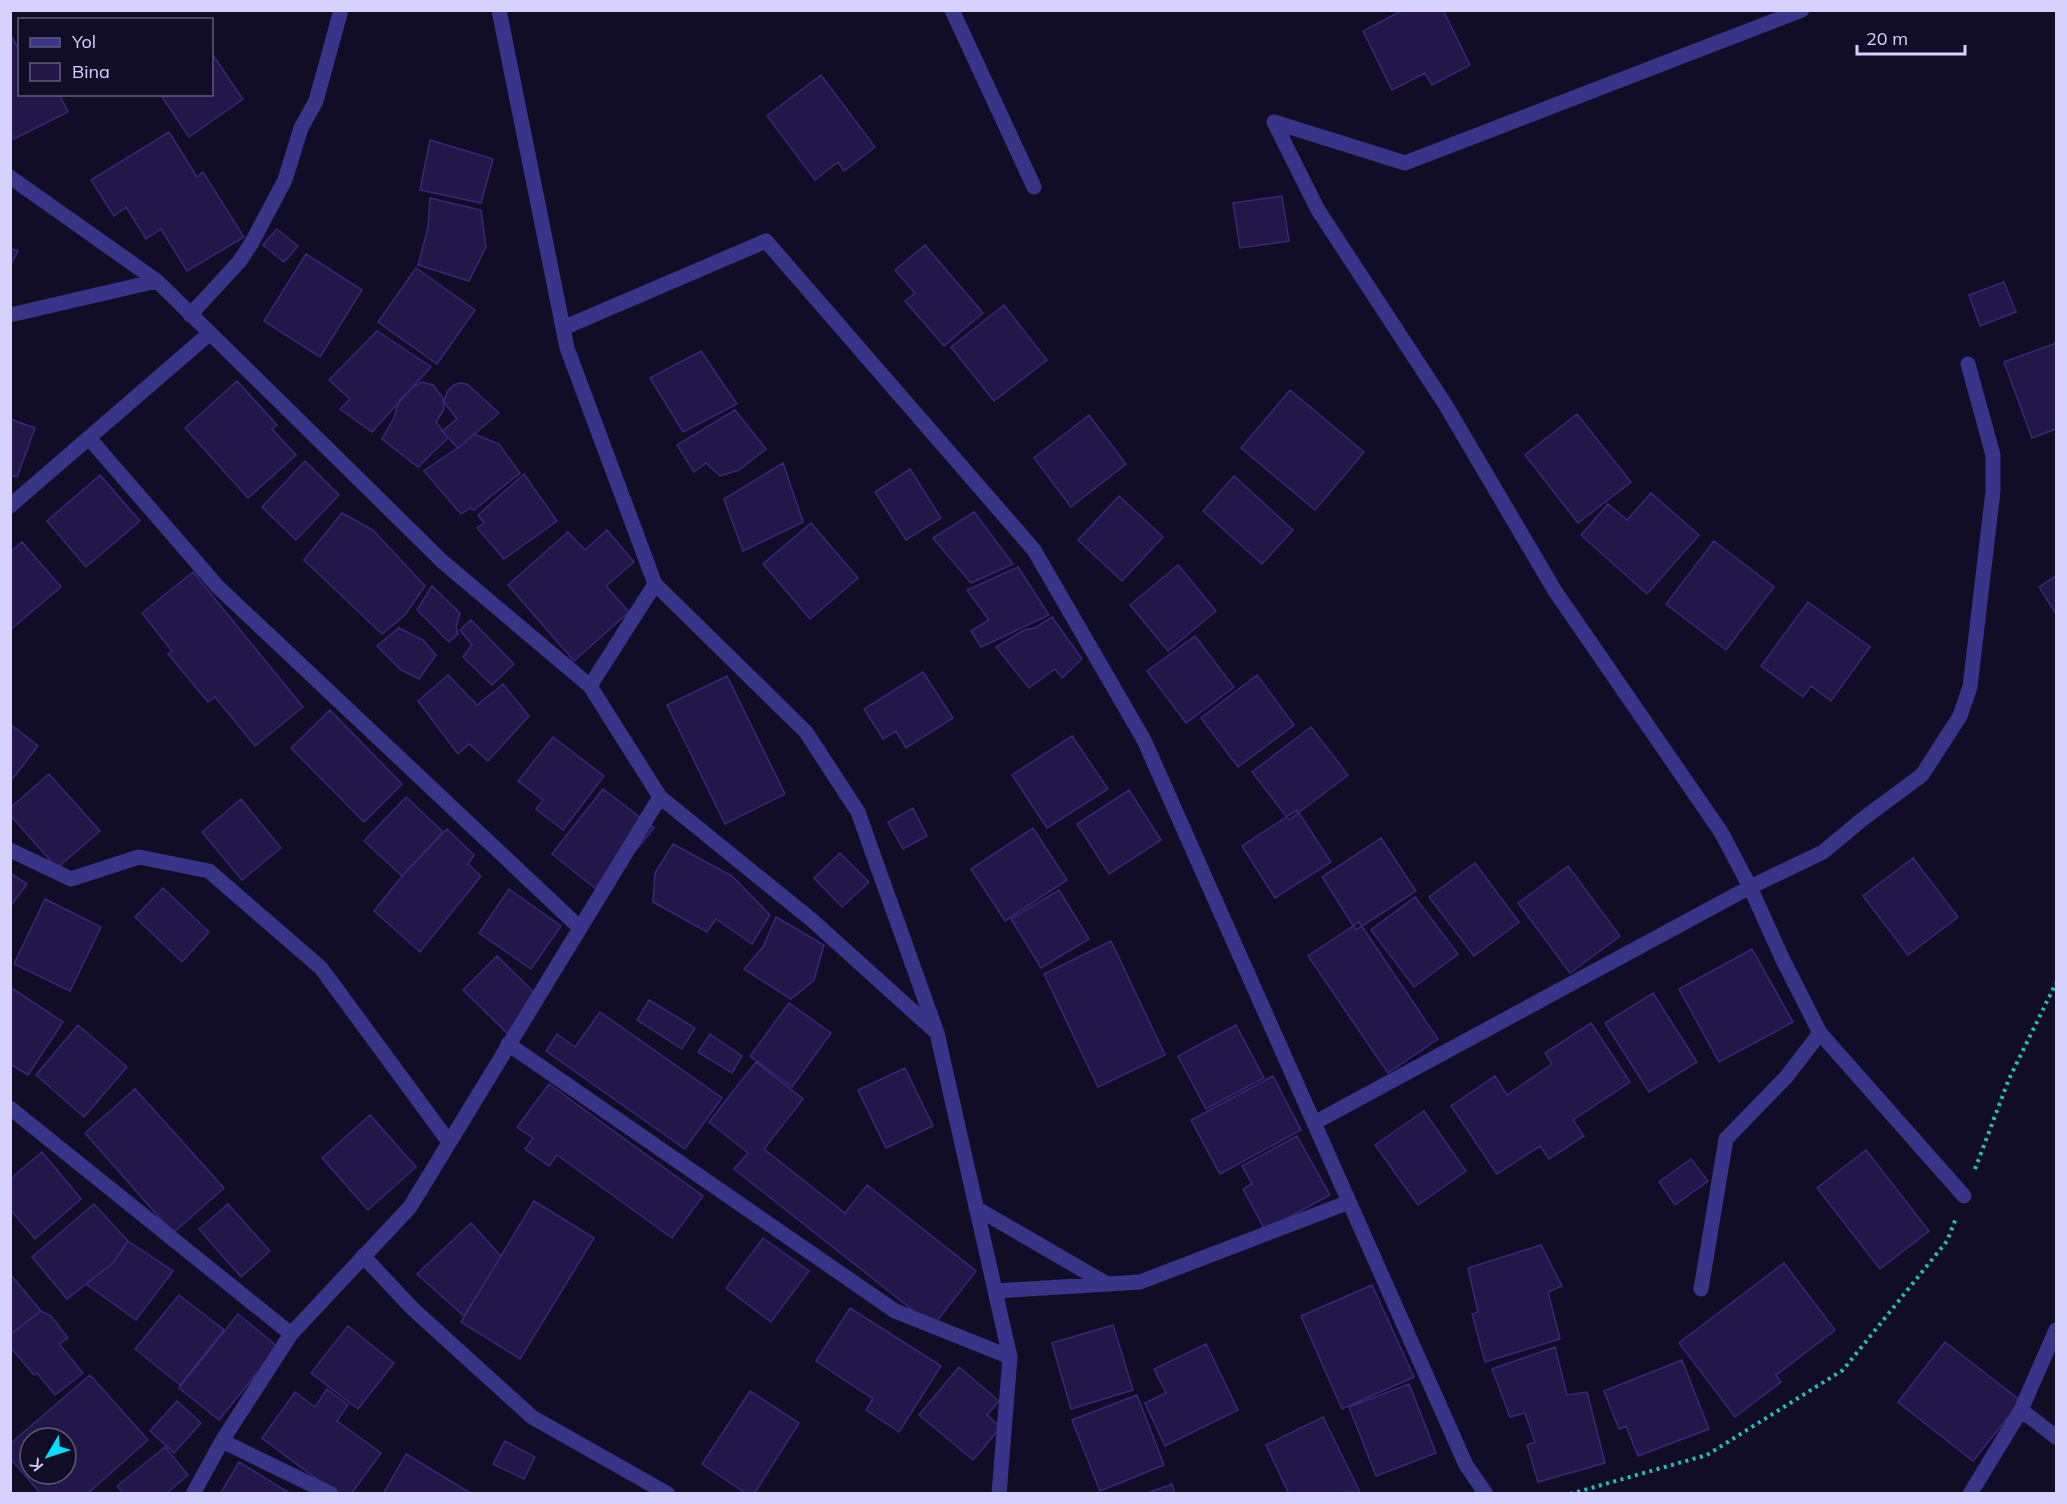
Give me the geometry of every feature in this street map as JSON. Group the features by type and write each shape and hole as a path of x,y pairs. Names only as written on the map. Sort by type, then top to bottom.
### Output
{"street":[{"path":"190,315 239,262 285,180 301,128 316,101 341,10"},
{"path":"499,10 567,348 655,584 806,732 858,812 937,1033 1010,1357 999,1494"},
{"path":"952,10 1034,187"},
{"path":"1802,10 1405,164 1274,122 1318,210 1445,404 1555,591 1721,832 1820,1033 1964,1196"},
{"path":"10,177 157,281 443,562 590,686 660,797 813,921 937,1033"},
{"path":"563,328 766,241 1034,550 1144,740 1466,1465 1486,1494"},
{"path":"10,315 157,281"},
{"path":"10,506 210,333"},
{"path":"1314,1123 1750,887 1823,852 1863,818 1922,775 1960,716 1972,677 1993,491 1993,455 1968,364"},
{"path":"89,438 218,587 579,927"},
{"path":"590,686 655,584"},
{"path":"193,1494 222,1441 291,1334 410,1207 660,797"},
{"path":"10,850 71,879 139,857 209,871 321,968 449,1142"},
{"path":"1701,1289 1726,1139 1787,1076 1820,1033"},
{"path":"508,1044 895,1311 1010,1357"},
{"path":"10,1108 291,1334"},
{"path":"995,1292 1140,1282 1349,1202"},
{"path":"976,1208 1107,1284"},
{"path":"363,1256 413,1309 532,1417 668,1494"},
{"path":"1970,1494 2021,1410 2056,1330"},
{"path":"2021,1410 2056,1437"},
{"path":"222,1441 331,1494"}],"path":[{"path":"1570,1494 1707,1455 1843,1370 1947,1240 2009,1079 2056,983"}],"building":[{"path":"1403,10 1443,10 1470,65 1432,85 1425,73 1392,90 1363,31"},
{"path":"10,34 18,48 18,96 60,96 68,112 14,139 10,132"},
{"path":"213,55 243,99 189,137 161,96 213,96"},
{"path":"821,75 875,147 844,171 838,162 815,180 767,116"},
{"path":"169,132 197,177 203,172 244,237 187,271 161,229 146,239 126,207 114,216 91,180"},
{"path":"430,140 493,159 481,203 420,190"},
{"path":"1282,196 1289,241 1240,248 1233,203"},
{"path":"430,198 481,210 486,247 469,281 418,265 428,228"},
{"path":"277,229 298,246 284,262 263,245"},
{"path":"925,245 983,313 944,346 905,301 915,293 895,270"},
{"path":"10,248 18,251 10,266"},
{"path":"306,254 362,290 320,357 264,321"},
{"path":"416,268 475,310 437,364 378,322"},
{"path":"2004,282 2016,312 1980,326 1969,295"},
{"path":"1004,305 1047,360 994,401 951,347"},
{"path":"377,331 431,367 372,432 340,409 350,399 329,380"},
{"path":"2056,343 2056,429 2032,438 2004,362"},
{"path":"701,351 737,404 683,432 650,378"},
{"path":"237,381 277,425 272,429 296,455 248,498 185,428"},
{"path":"422,382 433,385 443,398 444,409 436,422 448,438 418,467 382,439 394,418 399,401 413,387"},
{"path":"460,383 467,384 499,413 458,448 442,431 457,419 444,402 447,392"},
{"path":"1290,390 1364,452 1315,510 1241,448"},
{"path":"735,410 766,449 739,470 720,476 706,463 694,472 677,445"},
{"path":"1577,414 1631,482 1578,523 1525,455"},
{"path":"1089,415 1126,464 1071,507 1034,458"},
{"path":"10,419 35,428 17,477 10,475"},
{"path":"474,434 499,444 520,473 474,510 470,508 461,514 424,471"},
{"path":"305,461 339,495 296,540 262,507"},
{"path":"783,463 803,522 743,551 724,499"},
{"path":"910,469 941,518 906,540 875,492"},
{"path":"524,474 557,521 504,559 477,528 484,523 478,515"},
{"path":"100,475 140,521 86,567 47,521"},
{"path":"1234,476 1293,530 1262,564 1203,511"},
{"path":"1651,493 1699,535 1647,594 1581,535 1608,504 1627,520"},
{"path":"1119,496 1163,537 1122,581 1078,540"},
{"path":"974,512 1013,564 971,583 933,538"},
{"path":"342,513 373,530 425,586 405,615 382,634 304,560"},
{"path":"811,523 858,578 810,619 763,564"},
{"path":"607,530 634,562 606,586 629,612 574,661 508,585 568,532 585,550"},
{"path":"1714,541 1774,587 1726,650 1666,604"},
{"path":"22,542 61,587 10,630 10,552"},
{"path":"1178,565 1216,611 1168,651 1130,605"},
{"path":"1018,567 1049,615 981,647 971,631 989,620 967,590"},
{"path":"193,572 303,707 255,746 215,697 208,702 168,654 172,651 142,613"},
{"path":"2056,576 2056,614 2039,587"},
{"path":"432,586 460,613 456,627 458,634 449,642 417,610"},
{"path":"1808,602 1870,647 1831,701 1811,686 1803,697 1761,666"},
{"path":"1052,617 1082,659 1062,678 1055,669 1029,688 996,647"},
{"path":"471,620 514,664 492,685 463,657 472,645 460,630"},
{"path":"399,628 423,640 436,655 419,679 401,670 377,646"},
{"path":"1195,636 1234,687 1186,723 1147,671"},
{"path":"923,672 953,718 906,748 896,731 883,739 864,709"},
{"path":"448,675 477,705 503,684 529,716 488,761 469,744 458,754 418,701"},
{"path":"1257,675 1294,725 1238,767 1201,718"},
{"path":"727,676 785,794 725,824 667,705"},
{"path":"330,710 402,784 364,822 291,748"},
{"path":"10,724 38,746 10,782"},
{"path":"1311,727 1348,775 1289,820 1252,772"},
{"path":"1072,736 1108,789 1047,828 1012,775"},
{"path":"553,737 604,776 563,830 536,809 543,800 518,781"},
{"path":"49,774 100,831 57,868 10,815 10,808"},
{"path":"603,789 654,828 601,893 552,854"},
{"path":"1129,790 1161,840 1109,874 1077,824"},
{"path":"406,797 443,832 402,876 364,841"},
{"path":"241,799 281,848 242,880 202,832"},
{"path":"913,808 927,836 903,849 888,822"},
{"path":"1297,810 1331,862 1275,898 1242,846"},
{"path":"1033,828 1067,880 1005,921 971,869"},
{"path":"447,829 474,855 468,864 481,876 420,952 374,911 402,876"},
{"path":"1381,838 1416,891 1356,930 1322,877"},
{"path":"673,844 732,876 770,915 752,944 716,919 707,932 653,902 655,873"},
{"path":"840,853 869,882 842,907 814,878"},
{"path":"1913,858 1958,917 1908,955 1863,896"},
{"path":"1475,863 1519,922 1474,956 1429,897"},
{"path":"1568,866 1620,936 1570,973 1518,903"},
{"path":"10,873 27,884 10,907"},
{"path":"163,888 209,932 182,962 135,917"},
{"path":"509,889 561,926 531,969 479,933"},
{"path":"1059,890 1089,939 1041,968 1011,919"},
{"path":"1415,897 1458,954 1414,987 1371,930"},
{"path":"45,899 101,927 70,991 14,964"},
{"path":"776,917 824,945 814,980 791,999 744,969 763,947"},
{"path":"1359,922 1438,1039 1388,1073 1308,956"},
{"path":"1111,941 1165,1055 1098,1087 1044,974"},
{"path":"1752,949 1793,1022 1719,1062 1679,989"},
{"path":"497,956 542,1000 508,1034 463,990"},
{"path":"10,987 63,1022 28,1075 10,1064"},
{"path":"1653,993 1697,1062 1649,1092 1605,1023"},
{"path":"649,1000 695,1028 682,1049 637,1020"},
{"path":"789,1003 831,1033 792,1087 750,1056"},
{"path":"600,1012 722,1098 685,1149 546,1051 557,1034 575,1047"},
{"path":"1591,1023 1630,1082 1573,1120 1584,1136 1549,1159 1540,1146 1497,1174 1451,1106 1495,1076 1507,1095 1552,1064 1545,1053"},
{"path":"78,1025 127,1067 84,1117 36,1075"},
{"path":"1236,1025 1264,1078 1206,1109 1178,1056"},
{"path":"710,1034 742,1056 732,1073 698,1052"},
{"path":"756,1062 803,1099 764,1149 845,1213 867,1185 976,1271 933,1326 734,1169 748,1153 709,1122"},
{"path":"905,1068 933,1126 886,1148 858,1090"},
{"path":"1273,1076 1301,1130 1220,1174 1191,1120"},
{"path":"549,1084 703,1196 672,1238 557,1155 549,1166 525,1149 533,1138 517,1127"},
{"path":"135,1089 224,1188 173,1233 85,1133"},
{"path":"1424,1111 1466,1171 1418,1205 1375,1145"},
{"path":"370,1115 416,1167 368,1210 322,1158"},
{"path":"1297,1136 1330,1195 1265,1230 1243,1189 1252,1184 1242,1166"},
{"path":"1866,1150 1929,1231 1880,1269 1817,1188"},
{"path":"42,1152 81,1199 35,1239 10,1209 10,1179"},
{"path":"1691,1159 1708,1181 1675,1205 1659,1182"},
{"path":"534,1201 594,1238 520,1359 461,1322"},
{"path":"94,1204 128,1241 113,1263 67,1299 32,1257"},
{"path":"228,1204 270,1251 241,1277 199,1229"},
{"path":"471,1223 501,1256 464,1316 417,1274"},
{"path":"763,1238 809,1271 771,1322 726,1288"},
{"path":"128,1241 173,1271 136,1320 86,1284 113,1263"},
{"path":"1541,1245 1562,1286 1548,1292 1560,1339 1485,1362 1472,1314 1478,1312 1468,1268"},
{"path":"1784,1263 1835,1330 1776,1375 1781,1382 1735,1417 1679,1343"},
{"path":"10,1274 41,1311 10,1335"},
{"path":"1372,1285 1414,1377 1342,1409 1301,1316"},
{"path":"179,1295 224,1330 180,1385 135,1349"},
{"path":"850,1308 941,1366 899,1432 866,1410 873,1399 816,1361"},
{"path":"41,1311 51,1316 68,1338 59,1344 83,1373 55,1395 37,1373 34,1375 10,1347 10,1335"},
{"path":"238,1314 278,1347 219,1420 179,1388"},
{"path":"1113,1325 1133,1390 1071,1409 1052,1343"},
{"path":"348,1326 394,1363 358,1409 311,1373"},
{"path":"1945,1342 2021,1401 1973,1461 1898,1402"},
{"path":"1206,1344 1238,1410 1165,1446 1145,1403 1166,1393 1154,1369"},
{"path":"1555,1347 1567,1395 1587,1392 1605,1463 1538,1482 1527,1445 1535,1442 1525,1413 1510,1417 1492,1369"},
{"path":"1682,1360 1709,1429 1638,1456 1626,1426 1619,1429 1604,1391"},
{"path":"959,1367 999,1401 987,1415 1001,1427 973,1460 919,1415"},
{"path":"90,1375 148,1440 87,1494 41,1494 34,1486 78,1486 78,1426 31,1426"},
{"path":"1409,1384 1436,1453 1376,1476 1349,1407"},
{"path":"327,1389 348,1405 337,1421 381,1453 351,1494 337,1494 262,1438 295,1392 315,1407"},
{"path":"750,1391 799,1423 754,1494 747,1494 702,1464"},
{"path":"1137,1395 1164,1465 1100,1491 1072,1420"},
{"path":"177,1401 201,1423 174,1453 150,1431"},
{"path":"1323,1417 1360,1492 1289,1494 1266,1445"},
{"path":"18,1437 18,1467 10,1458 10,1444"},
{"path":"505,1441 535,1457 524,1479 493,1464"},
{"path":"165,1447 188,1475 166,1494 124,1494 117,1486"},
{"path":"406,1454 472,1494 383,1494"},
{"path":"239,1462 291,1494 220,1494"},
{"path":"1172,1484 1175,1494 1145,1494"}]}
